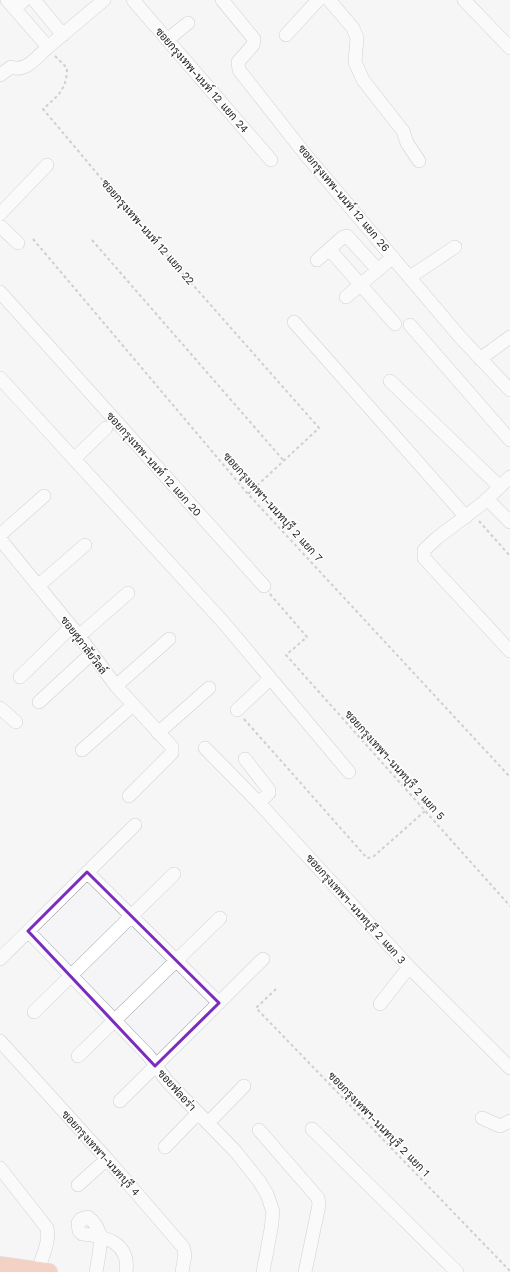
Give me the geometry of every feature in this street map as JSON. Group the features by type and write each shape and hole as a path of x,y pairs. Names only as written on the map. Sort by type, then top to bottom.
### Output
{"main road":[{"path":"0,1265 43,1271"}],"street":[{"path":"34,0 63,35"},
{"path":"1,70 10,67 17,70 25,67 104,0"},
{"name":"ซอยกรุงเทพ-นนท์ 12 แยก 24","path":"133,0 271,160"},
{"name":"ซอยกรุงเทพ-นนท์ 12 แยก 26","path":"222,0 254,39 253,46 238,62 239,70 305,154 410,278 480,359 510,390"},
{"path":"286,35 318,0"},
{"path":"329,0 353,28 357,38 355,62 363,80 403,131 406,143 419,161"},
{"path":"464,0 510,48"},
{"path":"15,3 48,47"},
{"path":"167,40 188,23"},
{"path":"0,214 47,165"},
{"path":"0,226 18,243"},
{"path":"317,260 330,250 342,237 349,236 378,270"},
{"path":"410,278 455,247"},
{"path":"330,250 395,324"},
{"path":"346,297 393,257"},
{"name":"ซอยกรุงเทพ-นนท์ 12 แยก 20","path":"0,292 264,586"},
{"path":"294,322 469,515"},
{"path":"410,325 510,440"},
{"path":"480,359 510,337"},
{"path":"390,382 500,487"},
{"path":"2,383 157,549 349,772"},
{"path":"74,459 106,428"},
{"path":"510,477 469,515 437,538 424,550 424,558 510,652"},
{"path":"0,535 44,496"},
{"path":"487,499 510,522"},
{"name":"ซอยศุภาลัยวิลล์","path":"0,539 75,631 116,686 172,747 172,753 128,796"},
{"path":"38,586 85,545"},
{"path":"20,676 75,631 128,593"},
{"path":"116,686 169,639"},
{"path":"39,702 91,654"},
{"path":"237,710 270,679"},
{"path":"158,733 210,688"},
{"path":"82,750 133,705"},
{"path":"0,708 16,722"},
{"name":"ซอยกรุงเทพฯ-นนทบุรี 2 แยก 3","path":"205,748 259,803 409,967 510,1068"},
{"path":"245,759 269,790 269,792 259,803"},
{"path":"0,959 135,825"},
{"path":"87,872 219,1003"},
{"path":"34,1012 174,874"},
{"path":"78,1056 220,918"},
{"name":"ซอยฟลอร่า","path":"28,931 148,1055 167,1081 236,1152 267,1194 273,1212 263,1272"},
{"path":"120,1101 263,959"},
{"path":"380,1004 409,967"},
{"name":"ซอยกรุงเทพฯ-นนทบุรี 4","path":"0,1042 107,1159 183,1247 185,1255 182,1272"},
{"path":"208,1123 244,1086"},
{"path":"165,1147 198,1113"},
{"path":"482,1118 494,1125 500,1126 510,1121"},
{"path":"312,1129 457,1272"},
{"path":"259,1130 318,1198 319,1205 305,1272"},
{"path":"78,1185 107,1159"},
{"path":"0,1168 47,1228 47,1244 43,1271"},
{"path":"96,1272 101,1235 114,1242 124,1252 128,1260 126,1272"}],"path":[{"name":"ซอยกรุงเทพ-นนท์ 12 แยก 22","path":"48,47 67,68 67,78 61,93 43,109 142,227 319,428 284,461"},
{"name":"ซอยกรุงเทพฯ-นนทบุรี 2 แยก 7","path":"33,239 248,494 510,777"},
{"path":"92,240 284,461 248,494"},
{"path":"469,515 510,556"},
{"name":"ซอยกรุงเทพฯ-นนทบุรี 2 แยก 5","path":"264,586 307,637 286,655 510,906"},
{"path":"237,710 367,858 373,857 425,811"},
{"name":"ซอยกรุงเทพฯ-นนทบุรี 2 แยก 1","path":"276,989 256,1008 510,1271"}],"highlighted area":[{"path":"87,872 219,1003 155,1066 28,931"}]}
